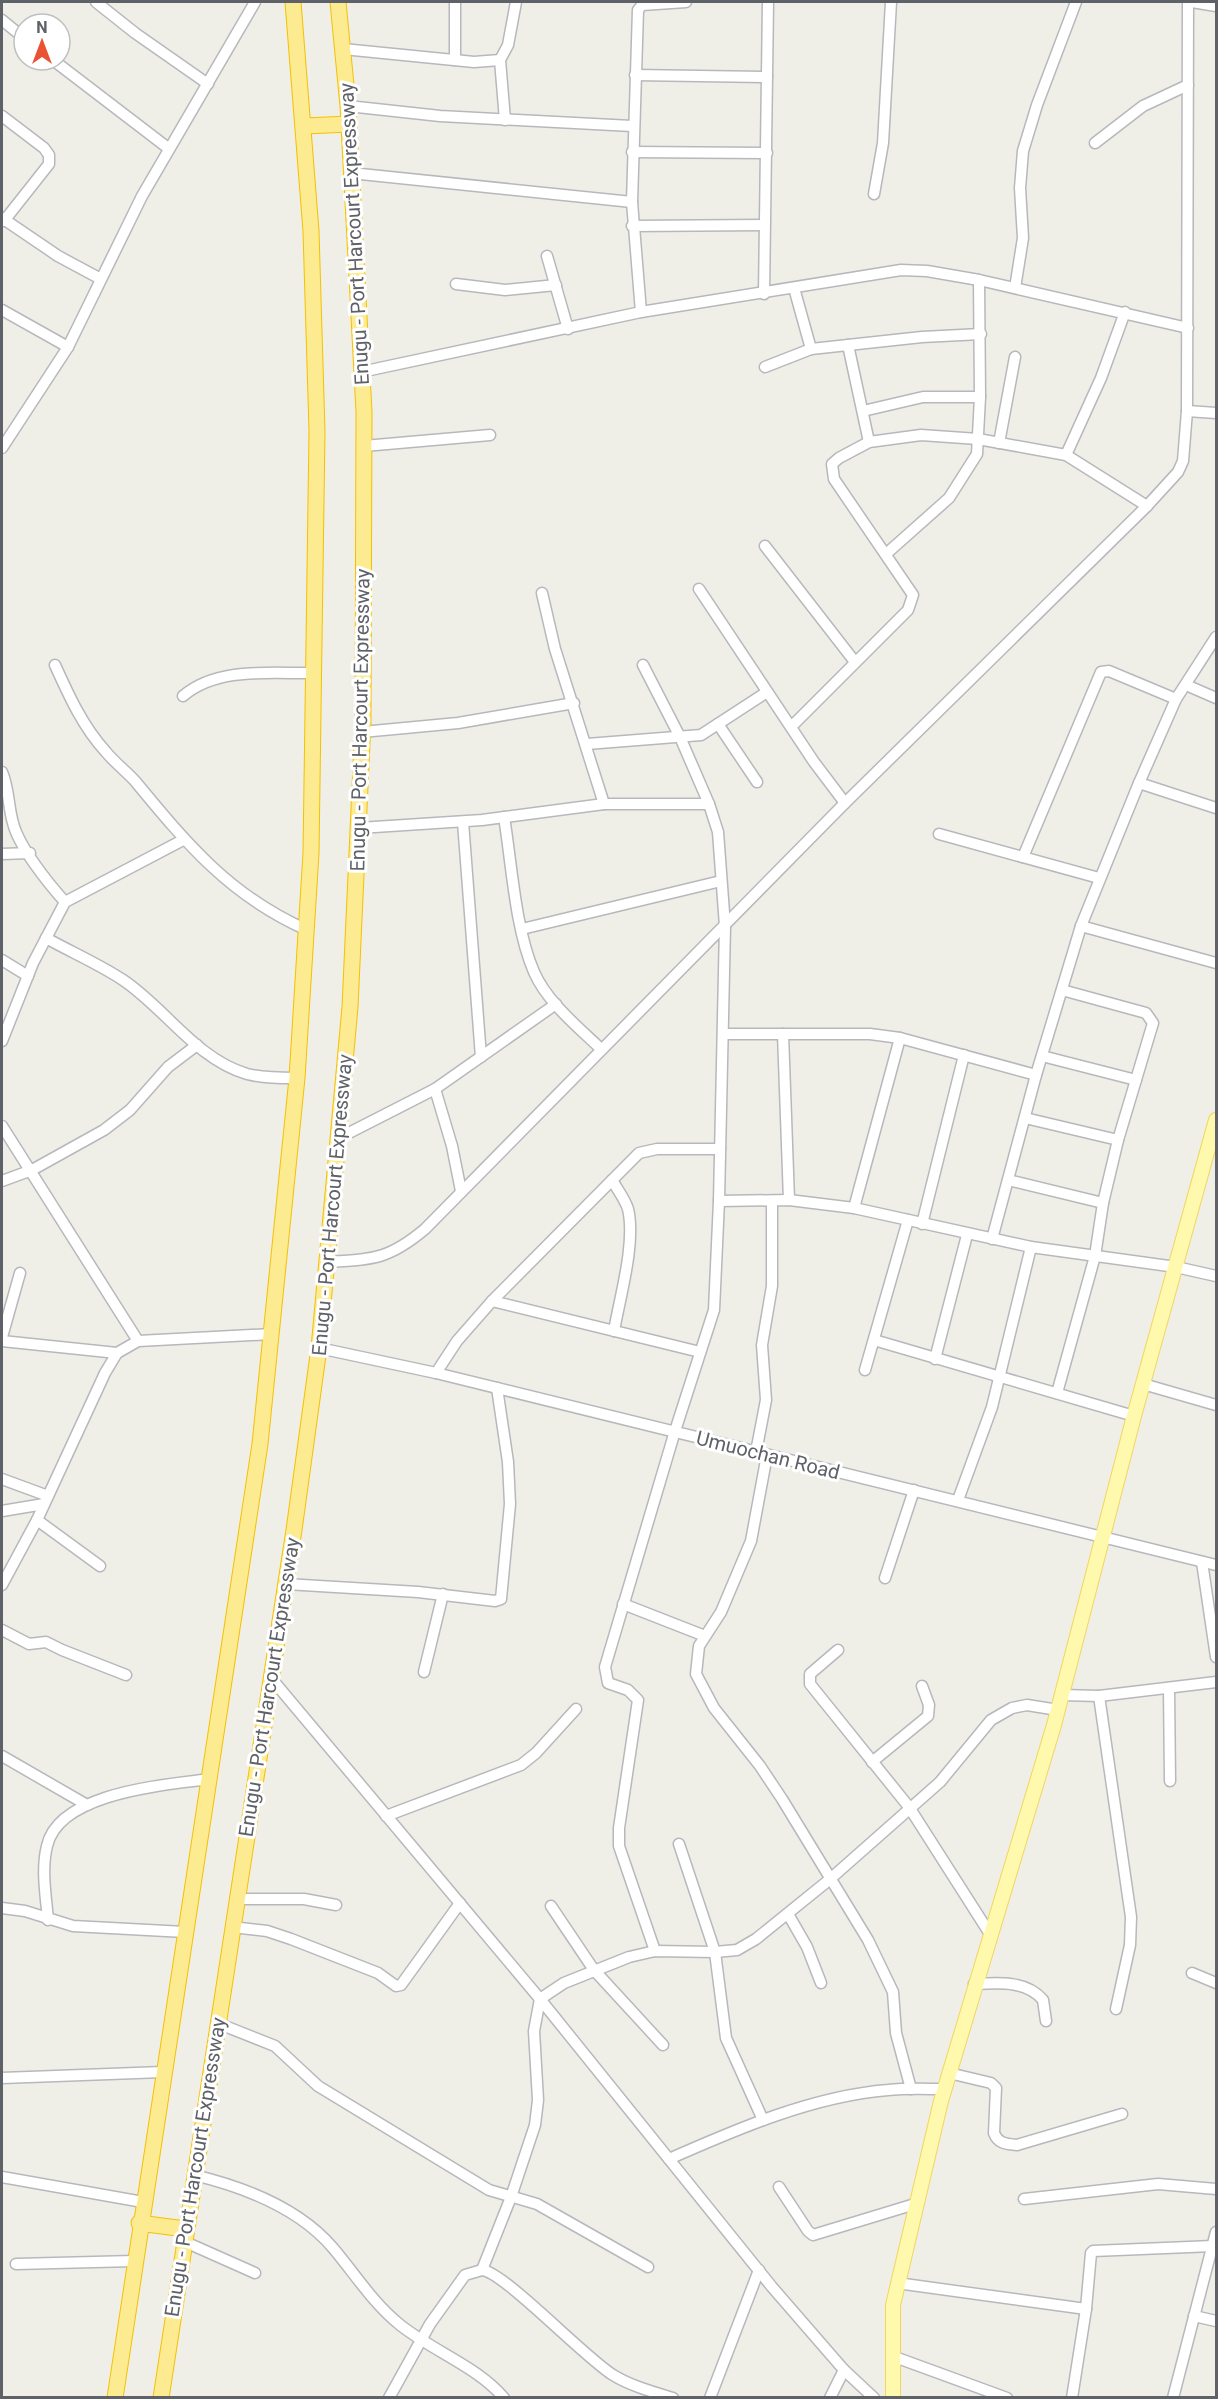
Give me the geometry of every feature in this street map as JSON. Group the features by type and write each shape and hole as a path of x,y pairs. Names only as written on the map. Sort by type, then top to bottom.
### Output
{"highway":[{"path":"115,2397 139,2223 210,1779 260,1444 297,1078 307,930 315,673 317,431 305,126 293,2"},
{"name":"Enugu - Port Harcourt Expressway","path":"161,2397 184,2235 286,1584 319,1348 350,1006 362,732 364,446 348,106 338,2"},
{"path":"305,126 349,124"},
{"path":"139,2223 184,2235"}],"main road":[{"path":"892,2397 893,2305 915,2204 974,1984 1058,1710 1134,1416 1216,1120"}],"street":[{"path":"96,2 135,33 208,84"},
{"path":"2,448 68,347 99,278 168,148 255,2"},
{"path":"455,2 455,60"},
{"path":"505,120 500,60 508,45 516,2"},
{"path":"641,312 632,226 632,126 638,10 642,5 686,2"},
{"path":"764,294 768,2"},
{"path":"874,194 883,143 891,2"},
{"path":"1015,288 1023,238 1020,188 1023,151 1037,105 1076,2"},
{"path":"327,1262 374,1259 389,1254 404,1246 425,1229 845,803 1147,506 1178,472 1184,461 1187,411 1190,2 1216,6"},
{"path":"343,50 455,60 500,60"},
{"path":"69,72 168,148"},
{"path":"635,75 766,77"},
{"path":"1095,143 1143,106 1188,85"},
{"path":"348,106 440,116 632,126"},
{"path":"2,116 44,148 49,155 49,164 3,220 58,256 99,278"},
{"path":"632,152 767,153"},
{"path":"351,173 632,202"},
{"path":"632,226 764,225"},
{"path":"547,256 568,329"},
{"path":"361,372 641,312 764,294 901,270 927,271 979,280 1188,328"},
{"path":"885,554 949,498 972,465 978,439 980,397 979,280"},
{"path":"456,284 505,290 556,285"},
{"path":"794,288 811,349"},
{"path":"2,310 68,347"},
{"path":"1066,455 1101,378 1125,312"},
{"path":"765,368 811,349 981,334"},
{"path":"848,345 870,442"},
{"path":"999,443 1016,357"},
{"path":"863,411 923,397 980,397"},
{"path":"1187,411 1216,413"},
{"path":"364,446 490,435"},
{"path":"791,727 908,610 913,602 913,595 834,479 831,471 832,464 838,458 870,442 921,435 978,439 1066,455 1147,506"},
{"path":"765,546 855,662"},
{"path":"699,589 767,692 845,803"},
{"path":"542,593 555,650 574,703 604,804"},
{"path":"992,1239 1036,1075 1081,926 1138,783 1176,699 1216,640"},
{"path":"55,665 71,702 86,727 183,840 232,886 282,919 307,930"},
{"path":"643,665 680,737 709,804 718,832 725,926 719,1201 714,1310 675,1431 605,1667 608,1683 634,1694 638,1706 619,1828 620,1846 655,1951"},
{"path":"1023,857 1101,672 1109,671 1176,699"},
{"path":"183,696 196,685 227,676 315,673"},
{"path":"1186,685 1216,698"},
{"path":"587,744 701,735 767,692"},
{"path":"362,732 458,723 574,703"},
{"path":"718,724 757,782"},
{"path":"2,772 6,782 13,825 44,878 65,902"},
{"path":"1138,783 1216,808"},
{"path":"359,828 463,822 604,804 709,804"},
{"path":"504,817 522,929 534,974 556,1004 601,1049"},
{"path":"463,822 481,1057"},
{"path":"939,834 1099,878"},
{"path":"2,1041 28,976 65,902 183,840"},
{"path":"2,854 30,853"},
{"path":"522,929 721,881"},
{"path":"1081,926 1216,963"},
{"path":"46,938 122,980 197,1045 245,1073 266,1077 297,1078"},
{"path":"2,960 28,976"},
{"path":"1056,1394 1095,1256 1103,1203 1118,1140 1152,1031 1150,1017 1146,1013 1062,990"},
{"path":"339,1138 435,1089 556,1004"},
{"path":"723,1034 846,1032 900,1038 1036,1075"},
{"path":"783,1034 789,1200"},
{"path":"854,1208 900,1038"},
{"path":"2,1181 32,1170 104,1130 130,1110 168,1067 197,1045"},
{"path":"922,1224 964,1055"},
{"path":"1042,1056 1136,1080"},
{"path":"435,1089 452,1146 460,1191"},
{"path":"1025,1118 1118,1140"},
{"path":"2,1126 32,1170 138,1341"},
{"path":"436,1373 457,1341 492,1301 639,1153 647,1150 720,1149"},
{"path":"612,1180 627,1207 630,1222 614,1331"},
{"path":"1008,1180 1103,1203"},
{"path":"719,1201 789,1200 854,1208 967,1235 1031,1247 1176,1267 1216,1276"},
{"path":"772,1201 772,1286 762,1345 766,1400 750,1541 721,1612 699,1646 695,1661 699,1680 714,1708 782,1799 829,1880 868,1940 891,1987 896,2033 911,2089"},
{"path":"865,1370 908,1220"},
{"path":"935,1359 967,1235"},
{"path":"958,1500 985,1429 1031,1247"},
{"path":"20,1273 2,1339 117,1353"},
{"path":"492,1301 700,1352"},
{"path":"2,1585 37,1520 117,1353 138,1341 271,1334"},
{"path":"874,1340 1134,1416"},
{"name":"Umuochan Road","path":"319,1348 436,1373 1216,1565"},
{"path":"1143,1384 1216,1405"},
{"path":"286,1584 443,1594 495,1601 501,1599 510,1504 508,1462 497,1388"},
{"path":"2,1479 46,1500"},
{"path":"885,1578 914,1490"},
{"path":"2,1511 46,1500"},
{"path":"37,1520 100,1566"},
{"path":"1202,1562 1216,1657"},
{"path":"424,1672 443,1594"},
{"path":"623,1604 705,1636"},
{"path":"2,1630 29,1644 53,1644 62,1650 126,1675"},
{"path":"838,1650 810,1674 810,1684 909,1808 990,1934"},
{"path":"271,1678 540,1999 669,2160 704,2199 759,2270 844,2370 874,2397"},
{"path":"1062,1695 1099,1696 1216,1682"},
{"path":"872,1762 928,1716 929,1705 922,1686"},
{"path":"1169,1688 1170,1781"},
{"path":"1099,1696 1131,1917 1130,1945 1116,2009"},
{"path":"482,2270 511,2197 537,2112 534,2031 540,1999 564,1983 594,1970 655,1951 737,1950 756,1939 788,1914 940,1782 985,1727 1001,1713 1028,1705 1058,1710"},
{"path":"386,1816 521,1765 550,1739 576,1710"},
{"path":"2,1756 87,1805"},
{"path":"48,1920 44,1872 47,1845 59,1823 87,1805 142,1788 210,1779"},
{"path":"679,1844 715,1952 726,2038 763,2120"},
{"path":"236,1899 304,1899 336,1905"},
{"path":"232,1927 267,1931 291,1939 378,1973 396,1986 401,1984 423,1956 460,1903"},
{"path":"551,1906 594,1970 663,2045"},
{"path":"2,1908 25,1911 73,1926 185,1932"},
{"path":"788,1914 807,1947 821,1983"},
{"path":"1192,1973 1216,1983"},
{"path":"974,1984 1012,1984 1039,1994 1043,2000 1046,2021"},
{"path":"217,2022 275,2046 318,2086 489,2190 537,2204 648,2267"},
{"path":"2,2078 163,2072"},
{"path":"949,2073 991,2083 996,2088 994,2133 996,2139 1005,2144 1017,2145 1122,2114"},
{"path":"669,2160 763,2120 840,2097 911,2089 944,2090"},
{"path":"194,2175 225,2182 266,2200 313,2227 384,2311 422,2339 489,2382 504,2397"},
{"path":"2,2177 143,2202"},
{"path":"1024,2199 1158,2184 1216,2189"},
{"path":"779,2187 813,2235 915,2204"},
{"path":"1173,2397 1216,2232"},
{"path":"184,2235 255,2273"},
{"path":"1072,2397 1086,2309 1089,2256 1093,2251 1213,2246"},
{"path":"16,2264 134,2261"},
{"path":"389,2397 422,2339 465,2275 482,2270 501,2278 581,2352 614,2376 638,2387 673,2397"},
{"path":"710,2397 759,2270"},
{"path":"897,2283 1086,2309"},
{"path":"1194,2316 1216,2321"},
{"path":"892,2356 1007,2397"},
{"path":"830,2397 844,2370"}]}
